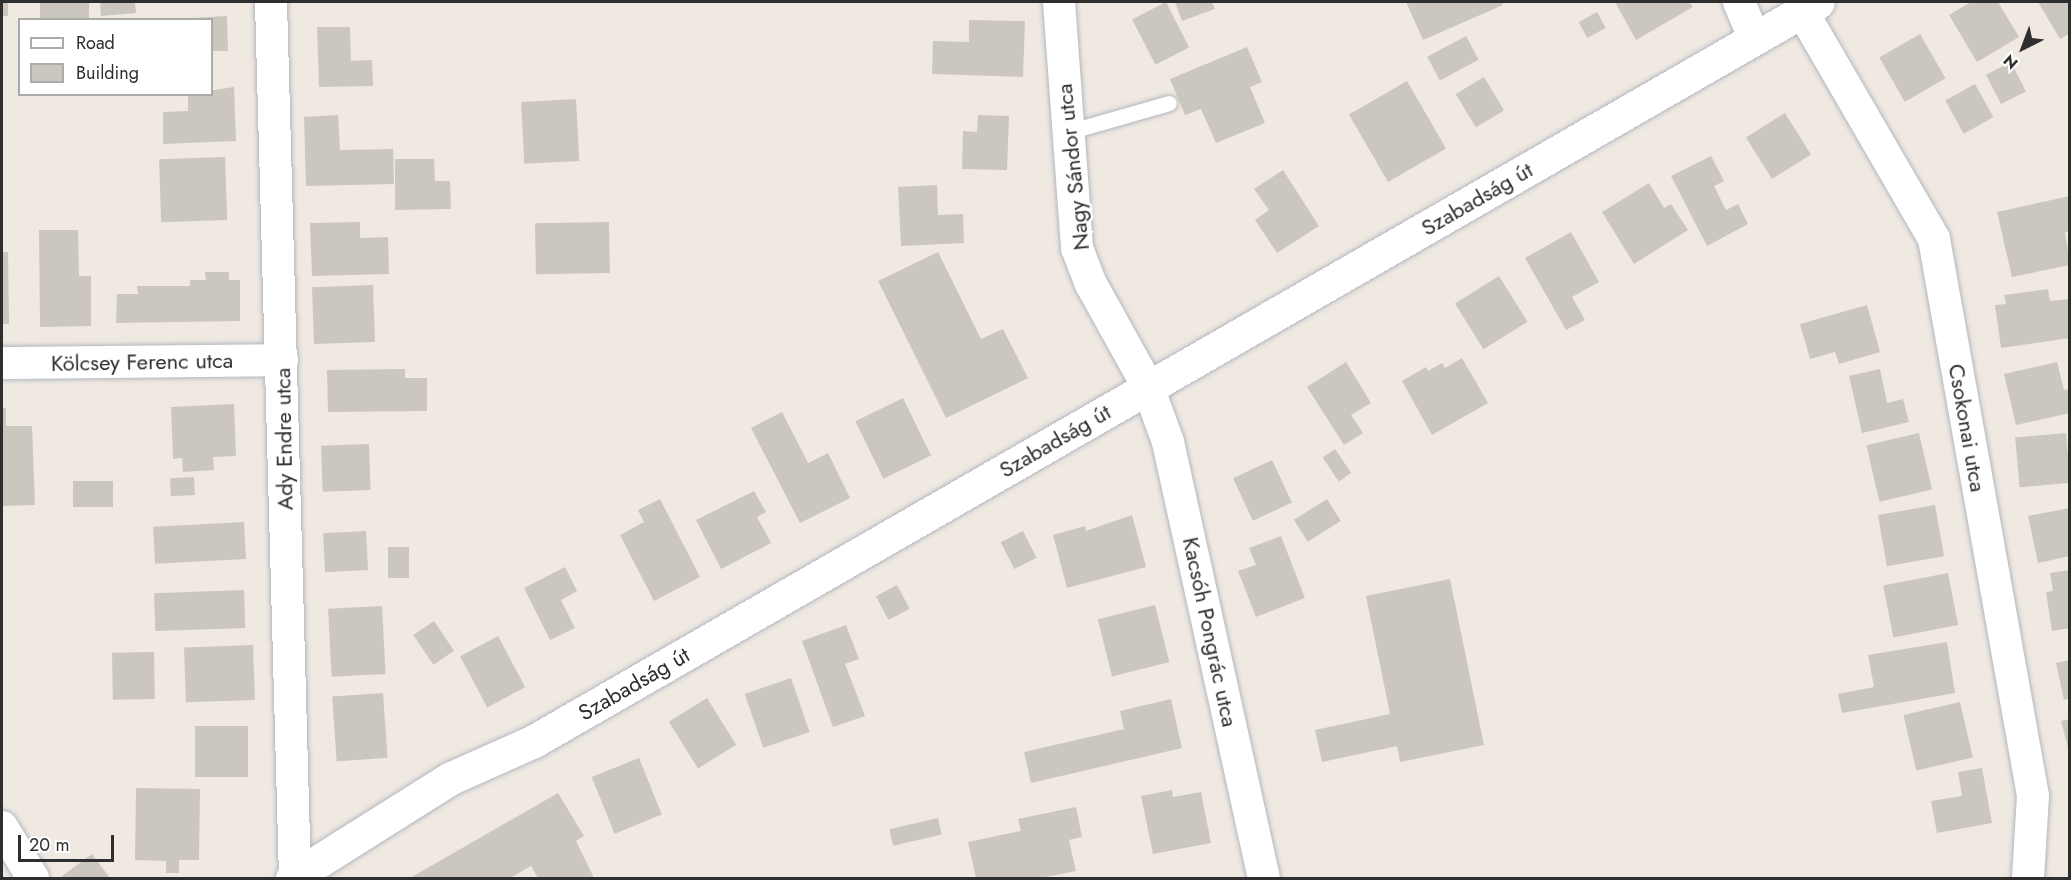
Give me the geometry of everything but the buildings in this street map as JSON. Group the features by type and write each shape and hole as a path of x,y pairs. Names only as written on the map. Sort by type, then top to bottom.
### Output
{"street":[{"name":"Ady Endre utca","path":"271,2 282,360 293,878"},
{"name":"Nagy Sándor utca","path":"1059,2 1077,248 1091,284 1149,387"},
{"path":"1739,2 1754,38"},
{"name":"Szabadság út","path":"293,878 451,778 534,741 1810,6"},
{"name":"Csokonai utca","path":"1810,6 1934,239 2033,796 2028,879"},
{"name":"Kölcsey Ferenc utca","path":"2,363 282,360"},
{"name":"Kacsóh Pongrác utca","path":"1149,387 1168,442 1264,879"},
{"path":"2,827 33,879"}],"lane":[{"path":"1068,132 1169,103"}]}
